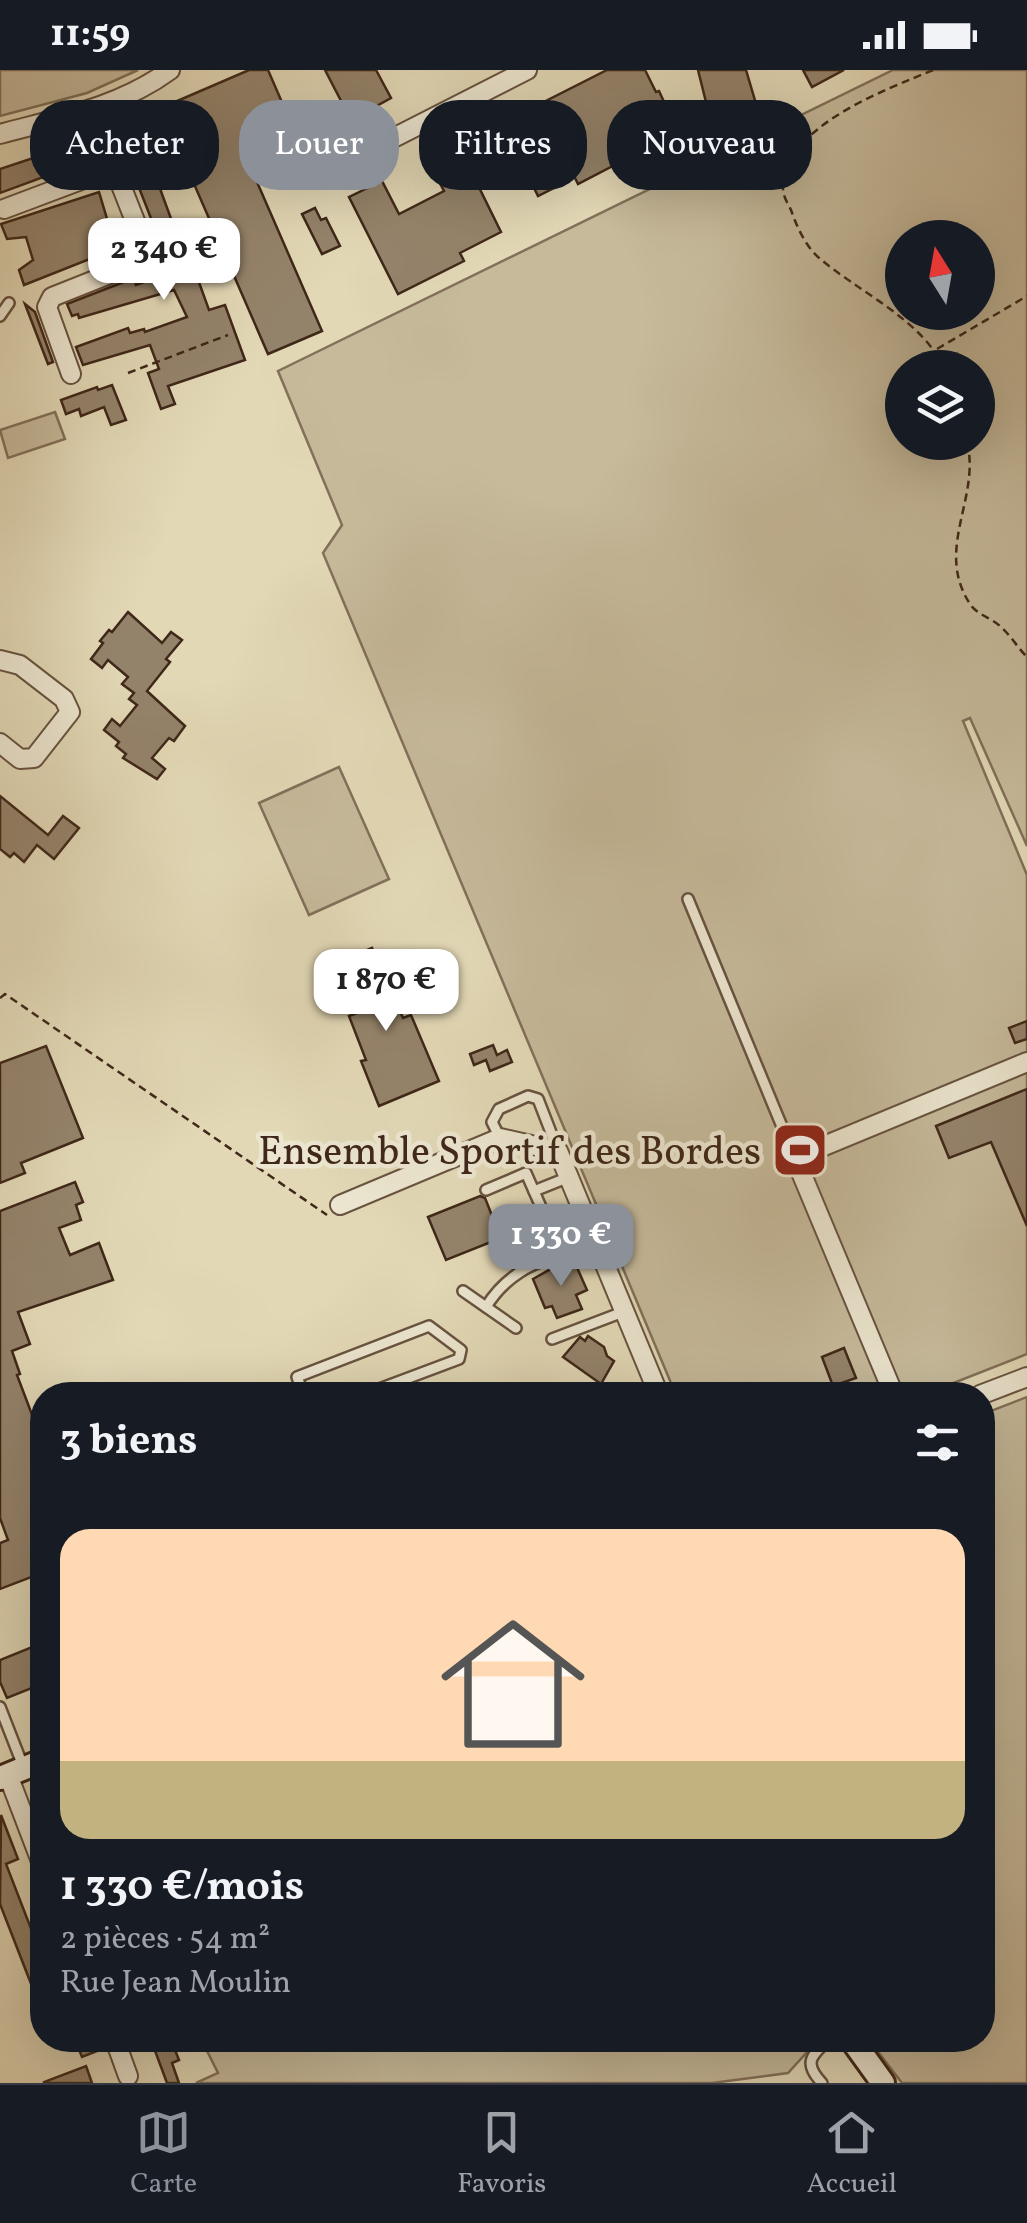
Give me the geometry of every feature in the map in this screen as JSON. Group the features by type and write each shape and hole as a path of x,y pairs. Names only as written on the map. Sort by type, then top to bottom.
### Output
{"street":[{"path":"115,100 170,70"},
{"path":"399,135 527,70"},
{"path":"0,134 30,126"},
{"path":"4,209 55,190"},
{"path":"71,374 47,307 52,297 140,262 148,254 122,190"},
{"path":"0,743 20,759 34,758 70,712 64,699 20,665 2,666"},
{"path":"889,1382 795,1158 1027,1062"},
{"path":"340,1205 500,1138 558,1150 653,1382"},
{"path":"995,1389 1027,1377"},
{"path":"19,1771 30,1815"},
{"path":"119,2052 128,2076"},
{"path":"860,2052 882,2083"}],"lane":[{"path":"0,316 10,304"},
{"path":"688,899 795,1158"},
{"path":"500,1138 492,1122 499,1109 528,1096 538,1099 558,1150"},
{"path":"486,1190 526,1173 552,1232 506,1252"},
{"path":"534,1191 569,1176"},
{"path":"486,1307 511,1276 563,1256 582,1256 598,1249"},
{"path":"462,1291 516,1328"},
{"path":"552,1339 623,1312"},
{"path":"299,1382 297,1376 429,1326 461,1350 459,1359 399,1382"},
{"path":"0,1707 19,1771"},
{"path":"816,2052 810,2063 822,2083"}],"path":[{"path":"933,70 880,92 825,122 788,162 783,191 798,229 815,254 882,302 936,349 1027,296"},
{"path":"128,373 228,335"},
{"path":"969,460 967,491 955,540 958,579 972,607 1000,626 1027,657"},
{"path":"0,998 5,994 326,1216 340,1205"}],"shaded area":[{"path":"0,70 138,70 87,93 61,100 30,100 30,108 0,116"},
{"path":"893,70 1027,70 1027,846 970,718 963,721 1027,875 1027,1354 956,1382 671,1382 323,553 342,525 278,371 648,190 812,190 812,110"},
{"path":"55,412 65,439 8,458 0,430"},
{"path":"339,767 389,879 309,915 259,803"},
{"path":"1027,1397 1027,2083 902,2083 878,2052 995,2052 995,1409"},
{"path":"208,2052 807,2052 788,2073 712,2083 196,2083 218,2073"}],"building":[{"path":"249,70 268,70 281,100 239,100 239,190 260,190 322,331 268,354 197,190 219,190 219,100 180,100"},
{"path":"325,70 376,70 391,98 387,100 341,100"},
{"path":"607,70 645,70 663,100 607,100 607,169 587,179 587,100 548,100"},
{"path":"698,70 746,70 755,100 706,100"},
{"path":"803,70 844,70 812,87"},
{"path":"30,159 30,182 0,193 0,169"},
{"path":"140,190 161,190 192,276 196,274 209,310 225,305 245,360 168,386 175,404 161,409 148,373 159,369 150,345 83,365 76,347 128,328 130,333 144,329 145,332 187,317 174,290 79,318 78,314 72,316 67,304 134,278 136,285 168,274 163,249"},
{"path":"363,190 387,190 399,214 444,191 480,190 501,232 460,253 464,261 398,294 349,197"},
{"path":"99,192 111,232 120,230 125,245 24,285 19,270 33,260 26,237 7,239 1,224"},
{"path":"315,208 321,220 326,218 340,246 322,254 302,214"},
{"path":"25,304 35,312 53,362 48,364"},
{"path":"112,385 126,420 111,425 104,407 81,416 79,409 66,414 61,400"},
{"path":"128,612 162,643 171,632 182,640 147,691 185,726 174,741 169,738 152,758 165,769 157,779 123,758 126,754 116,746 119,742 104,730 112,719 120,726 137,705 129,699 134,693 122,684 128,677 108,660 102,668 91,659 103,643 100,641"},
{"path":"0,796 48,835 63,816 79,828 54,859 37,845 24,862 14,853 10,857 0,849"},
{"path":"372,948 403,1018 411,1015 439,1081 379,1106 349,1016 362,1011 341,961"},
{"path":"1027,1021 1027,1039 1015,1043 1009,1028"},
{"path":"493,1045 497,1055 507,1050 512,1062 490,1071 486,1060 474,1065 470,1054"},
{"path":"46,1046 83,1138 21,1163 25,1173 0,1183 0,1063"},
{"path":"1027,1089 1027,1226 991,1142 949,1158 936,1126"},
{"path":"75,1182 83,1202 76,1205 81,1220 59,1228 70,1255 99,1243 113,1280 18,1312 30,1344 12,1351 30,1409 30,1578 0,1589 0,1543 8,1540 0,1518 0,1211"},
{"path":"480,1196 485,1198 501,1238 446,1260 428,1217"},
{"path":"575,1263 587,1290 576,1295 582,1309 557,1318 552,1306 545,1308 533,1279 556,1266"},
{"path":"588,1336 604,1347 614,1361 602,1382 563,1357 580,1337 585,1341"},
{"path":"844,1348 856,1378 831,1382 822,1357"},
{"path":"30,1648 30,1689 7,1698 0,1682 0,1660"},
{"path":"1,1815 18,1859 6,1864 30,1926 30,1981 0,1904"},
{"path":"155,2052 176,2052 179,2060 172,2063 179,2083 167,2083"},
{"path":"86,2066 92,2083 44,2083 44,2082"}],"place":[{"name":"Ensemble Sportif des Bordes","path":"800,1150"}]}
